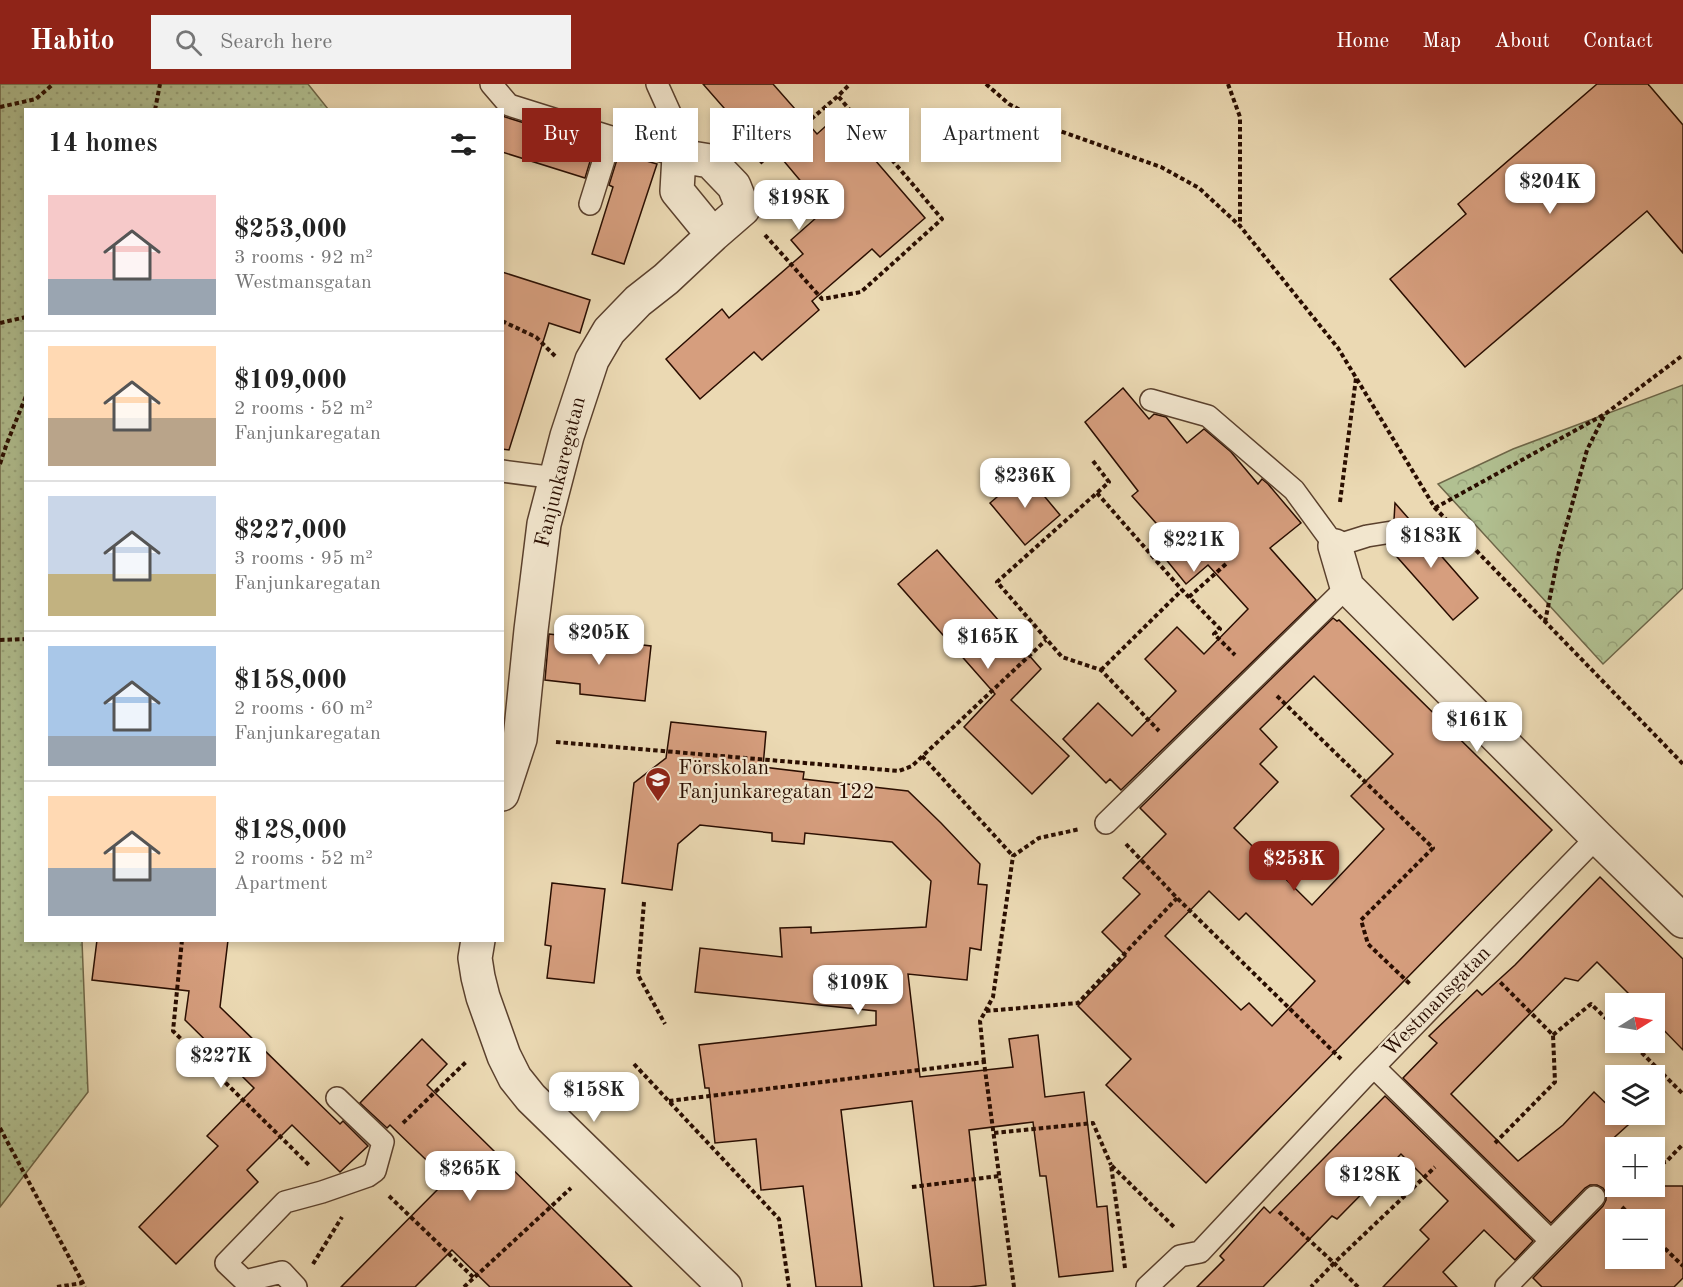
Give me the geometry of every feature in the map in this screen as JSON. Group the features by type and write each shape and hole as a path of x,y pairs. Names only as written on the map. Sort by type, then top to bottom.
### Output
{"street":[{"path":"698,158 710,160 738,197"},
{"path":"679,162 677,191 713,235"},
{"name":"Fanjunkaregatan","path":"504,788 520,739 543,536 556,478 592,360 609,331 638,301 666,279 713,235 738,197"},
{"path":"1335,546 1347,586 1683,921"},
{"path":"477,942 475,958 483,997 504,1056 515,1078 531,1098 725,1287"}],"lane":[{"path":"491,84 509,105 611,137 590,204"},
{"path":"657,84 668,108"},
{"path":"1151,400 1208,416 1294,490 1335,546 1367,536 1392,532"},
{"path":"504,471 556,478"},
{"path":"1106,823 1347,586"},
{"name":"Westmansgatan","path":"1550,1240 1456,1148 1368,1073 1597,837"},
{"path":"1147,1287 1180,1256 1200,1251 1368,1073"},
{"path":"296,1287 282,1272 245,1281 226,1263 285,1202 322,1192 368,1176 375,1171 384,1142 337,1098"},
{"path":"1506,1287 1594,1197"}],"path":[{"path":"0,107 36,99 53,84"},
{"path":"155,108 160,84"},
{"path":"838,96 942,219 861,292 822,299 738,197 838,96 850,84"},
{"path":"986,84 1009,104 1057,130 1161,167 1199,188 1240,226 1338,348 1436,508 1683,764"},
{"path":"1228,84 1240,117 1240,226"},
{"path":"0,322 24,317"},
{"path":"504,322 536,337 584,385"},
{"path":"1436,508 1605,414 1683,355"},
{"path":"1335,546 1356,378"},
{"path":"0,464 24,401"},
{"path":"1545,623 1559,552 1587,450 1605,414"},
{"path":"1093,461 1109,482 997,582 1062,657 1101,670 1179,751"},
{"path":"1097,492 1182,590 1220,629 1214,634 1433,848 1361,920 1368,944 1432,1006"},
{"path":"1189,597 1226,564"},
{"path":"1101,670 1182,590"},
{"path":"0,640 24,639"},
{"path":"520,739 898,771 912,766 1046,640"},
{"path":"922,756 1014,856"},
{"path":"1014,1287 980,1021 993,997 1014,856 1039,838 1106,823 1177,898 1368,1073"},
{"path":"986,1011 1078,1003 1177,898"},
{"path":"644,902 639,975 665,1024"},
{"path":"182,942 173,1031 321,1177 322,1192"},
{"path":"1311,1287 1456,1148 1494,1144 1555,1082 1553,1035 1478,960"},
{"path":"1553,1035 1591,1004 1605,1017"},
{"path":"1641,1053 1683,1094"},
{"path":"384,1142 469,1059"},
{"path":"669,1101 984,1062"},
{"path":"634,1064 779,1219 789,1287"},
{"path":"994,1133 1093,1123 1111,1165 1126,1276"},
{"path":"0,1128 84,1285 57,1287"},
{"path":"1665,1162 1683,1144"},
{"path":"1111,1165 1200,1251"},
{"path":"311,1267 368,1176 474,1278"},
{"path":"912,1187 999,1176"},
{"path":"464,1287 574,1185"},
{"path":"1256,1191 1358,1287"},
{"path":"1665,1249 1683,1266"}],"green space":[{"path":"0,84 308,84 327,108 24,108 24,942 82,942 88,1092 0,1207"},
{"path":"1683,385 1683,588 1603,664 1438,484 1513,449"}],"building":[{"path":"703,84 773,84 794,108 724,108"},
{"path":"1597,84 1648,84 1683,125 1683,253 1647,211 1465,367 1390,279 1466,214 1458,204"},
{"path":"504,117 522,122 522,158 504,153"},
{"path":"825,127 825,162 877,162 925,218 880,257 872,249 812,301 819,310 762,360 754,352 700,399 666,359 722,309 729,318 803,254 791,240 825,210 785,162 813,162 813,129 817,134"},
{"path":"534,162 590,162 585,178"},
{"path":"616,162 657,164 624,264 592,254 613,187 609,185"},
{"path":"504,273 590,300 580,333 549,323 509,450 504,449"},
{"path":"1123,388 1149,419 1154,414 1166,417 1187,443 1204,429 1231,452 1258,484 1262,479 1268,484 1301,523 1270,548 1316,600 1121,790 1110,779 1106,783 1063,739 1098,703 1132,736 1176,691 1145,659 1177,627 1204,654 1248,609 1208,565 1186,584 1151,541 1163,531 1132,496 1138,491 1085,422"},
{"path":"1025,473 1060,515 1025,545 990,503"},
{"path":"1395,503 1478,598 1453,620 1390,549 1391,545 1400,542 1404,536 1402,524 1394,520"},
{"path":"937,550 1041,669 1011,700 1069,756 1032,794 964,727 995,694 898,584"},
{"path":"1333,618 1339,620 1552,830 1206,1183 1106,1085 1131,1059 1078,1006 1126,956 1102,932 1140,894 1123,878 1166,834 1140,808","holes":["1314,676 1393,754 1351,796 1384,829 1312,905 1234,828 1278,782 1260,764 1277,747 1260,729","1209,891 1239,920 1246,913 1315,981 1272,1026 1249,1003 1241,1010 1165,936"]},
{"path":"549,634 651,646 645,701 580,694 580,684 545,680"},
{"path":"671,722 766,732 763,767 804,772 803,779 908,791 980,864 978,884 987,885 981,950 970,948 967,980 908,974 920,1077 1013,1067 1009,1039 1038,1035 1045,1097 1084,1092 1097,1207 1107,1206 1113,1271 1059,1277 1046,1176 1040,1176 1033,1122 969,1130 986,1285 934,1287 912,1101 841,1110 862,1287 816,1287 803,1186 761,1190 756,1139 715,1143 709,1088 705,1088 699,1045 876,1025 876,1011 695,992 700,948 782,957 780,928 811,927 811,933 926,927 931,881 892,842 805,833 804,844 772,841 772,833 700,825 678,844 672,890 622,883 634,783 666,758"},
{"path":"1600,877 1683,959 1683,1050 1665,1031 1665,993 1628,993 1597,962 1578,981 1565,978 1451,1094 1518,1161 1563,1125 1594,1092 1605,1102 1605,1125 1628,1125 1615,1137 1605,1137 1605,1191 1597,1185 1590,1185 1551,1223 1403,1078 1437,1043 1429,1036 1477,990 1482,995 1515,965"},
{"path":"552,883 605,889 594,983 547,978 551,946 545,945"},
{"path":"97,942 228,942 220,1007 340,1124 343,1121 368,1146 340,1172 292,1125 247,1170 258,1182 176,1264 139,1227 218,1146 207,1136 254,1088 185,1020 189,991 92,980"},
{"path":"422,1039 447,1064 427,1085 632,1287 490,1287 452,1250 415,1287 341,1287 447,1180 390,1125 387,1128 360,1103"},
{"path":"1385,1096 1533,1241 1515,1260 1484,1230 1443,1272 1457,1287 1383,1287 1429,1239 1420,1230 1448,1201 1401,1154 1337,1219 1332,1216 1263,1287 1197,1287 1224,1260 1220,1256 1264,1207 1270,1213"},
{"path":"1665,1186 1683,1186 1683,1278 1674,1287 1542,1287 1533,1278 1603,1206 1606,1197 1665,1197"}],"place":[{"name":"Förskolan Fanjunkaregatan 122","path":"658,803"}]}
